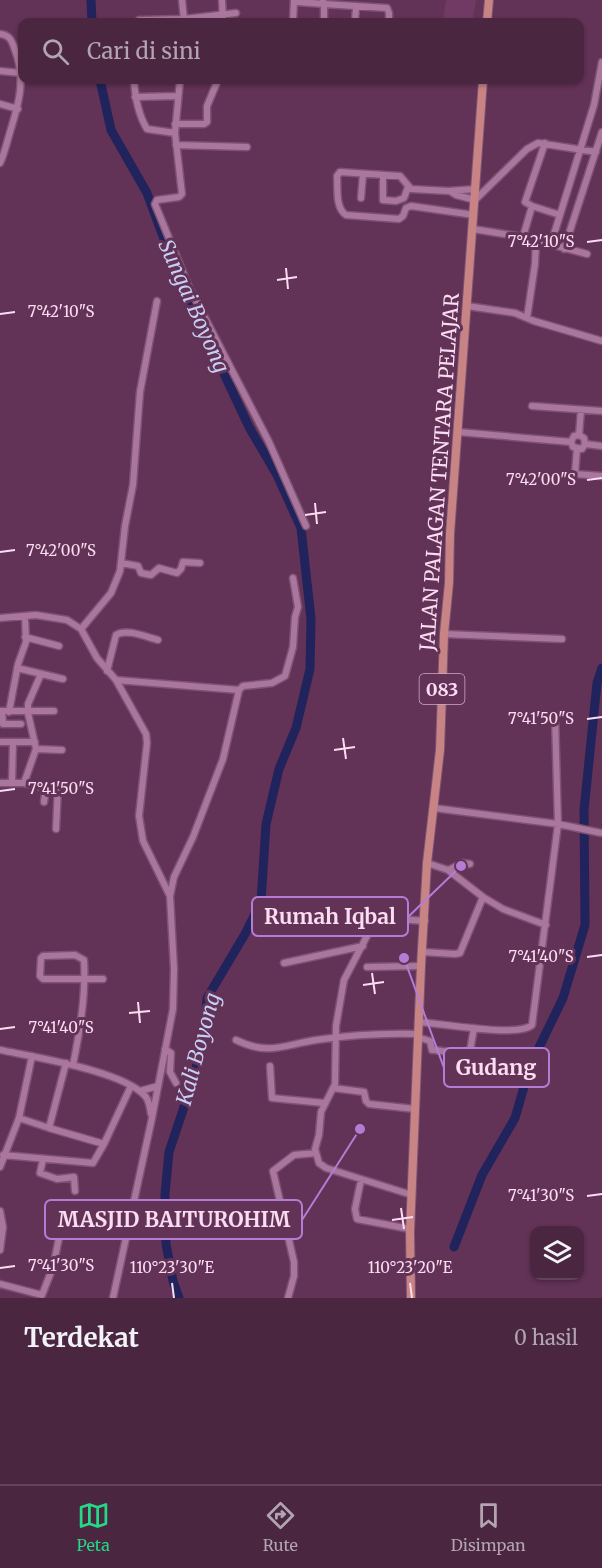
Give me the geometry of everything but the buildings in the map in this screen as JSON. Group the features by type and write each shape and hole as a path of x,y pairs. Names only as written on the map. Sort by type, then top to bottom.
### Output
{"main road":[{"path":"487,18 489,0"},
{"name":"JALAN PALAGAN TENTARA PELAJAR","path":"411,1298 410,1229 421,966 428,863 440,750 450,534 483,84"}],"street":[{"path":"182,0 184,18"},
{"path":"222,0 223,18"},
{"path":"294,18 296,1 387,8 388,18"},
{"path":"324,2 324,18"},
{"path":"356,18 357,6"},
{"path":"226,18 236,14"},
{"path":"0,34 12,41 18,57"},
{"path":"550,244 594,105 602,62"},
{"path":"0,71 18,74"},
{"path":"0,165 18,109 20,84"},
{"path":"134,84 140,117 147,129 175,133"},
{"path":"180,84 175,133 182,194 179,197 157,200 155,204 189,288 269,442 306,526"},
{"path":"176,124 207,122 207,106 216,84"},
{"path":"135,97 178,96"},
{"path":"0,104 18,109"},
{"path":"564,249 602,132"},
{"path":"449,191 475,200 527,149 538,143 596,152"},
{"path":"545,143 525,198 532,206 560,215"},
{"path":"176,145 247,147"},
{"path":"474,215 411,206 406,208 399,219 346,214 341,212 339,205 338,174 400,176 411,189 449,191 475,189"},
{"path":"362,198 363,174"},
{"path":"383,175 383,200 396,201 404,198 408,186"},
{"path":"523,237 532,206"},
{"path":"473,229 523,237 587,254"},
{"path":"527,318 536,241"},
{"path":"81,629 111,593 121,563 125,525 133,485 140,392 157,301"},
{"path":"467,306 515,313 602,341"},
{"path":"532,406 602,411"},
{"path":"579,435 581,410"},
{"path":"458,432 571,442"},
{"path":"571,442 574,436 579,435"},
{"path":"579,435 584,438 585,444"},
{"path":"571,442 573,447 577,448 582,448 585,444"},
{"path":"585,444 602,446"},
{"path":"577,448 575,474 602,476"},
{"path":"121,563 138,566 141,573 152,575 159,568 177,573 183,562 200,562"},
{"path":"113,1298 173,1009 170,896 174,877 193,837 223,759 239,690 243,686 272,683 285,676 293,647 298,607 293,578"},
{"path":"0,618 36,615 67,620 81,629 107,671 116,680 146,734 147,743 138,816 142,841 170,896"},
{"path":"21,724 3,724 4,711 26,637 25,616"},
{"path":"107,671 116,635 119,633 124,632 158,640"},
{"path":"444,634 562,639"},
{"path":"26,637 59,646"},
{"path":"17,668 63,679"},
{"path":"24,783 35,745 28,704 41,674"},
{"path":"116,680 239,690"},
{"path":"4,711 54,711"},
{"path":"418,1022 518,1031 532,1024 558,824 555,716"},
{"path":"0,742 62,750"},
{"path":"12,783 13,742"},
{"path":"0,783 24,783 46,788 58,787 56,829"},
{"path":"44,802 46,788"},
{"path":"434,808 558,824 602,833"},
{"path":"428,863 449,870 483,897 503,909 546,925"},
{"path":"449,870 462,863 470,864"},
{"path":"423,952 455,954 460,952 483,897"},
{"path":"412,1196 326,1168 319,1163 315,1149 321,1112 333,1088 336,1075 336,1026 344,980 375,924 384,918 425,921"},
{"path":"284,963 363,946"},
{"path":"49,1128 81,1026 85,979 84,960 81,957 65,955 41,958 41,978 85,979 103,979"},
{"path":"367,967 421,966"},
{"path":"236,1041 263,1050 335,1038 387,1033 417,1035 430,1041 432,1050 470,1051 474,1028"},
{"path":"165,1049 171,1053 170,1072 176,1083"},
{"path":"0,1050 70,1064 131,1086 148,1099 152,1118"},
{"path":"0,1167 3,1146 19,1118 32,1056"},
{"path":"270,1066 272,1098 324,1103"},
{"path":"3,1155 93,1163 131,1086"},
{"path":"140,1091 158,1086"},
{"path":"333,1088 364,1092 369,1104 415,1109"},
{"path":"19,1118 104,1144"},
{"path":"288,1298 294,1276 294,1262 273,1171 294,1155 316,1154"},
{"path":"43,1159 40,1173 56,1179 74,1177 75,1191"},
{"path":"361,1180 355,1209 357,1219 410,1229"},
{"path":"0,1211 3,1227 0,1250"},
{"path":"42,1295 53,1267 60,1233"},
{"path":"0,1284 32,1295 51,1298"}],"shaded area":[{"path":"446,0 476,0 473,18 444,18"}],"waterway":[{"name":"Sungai Boyong","path":"91,0 92,18"},
{"name":"Kali Boyong","path":"101,84 111,130 147,193 175,269 249,427 277,475 301,528 311,619 310,669 296,728 279,769 266,824 261,902 207,998 204,1037 192,1083 169,1152 165,1194 166,1244 173,1281 179,1298"},
{"path":"454,1247 482,1175 515,1118 530,1066 563,998 585,925 584,810 597,683 602,668"}],"place":[{"name":"Rumah Iqbal","path":"461,866"},
{"name":"Gudang","path":"404,958"},
{"name":"MASJID BAITUROHIM","path":"360,1129"}]}
